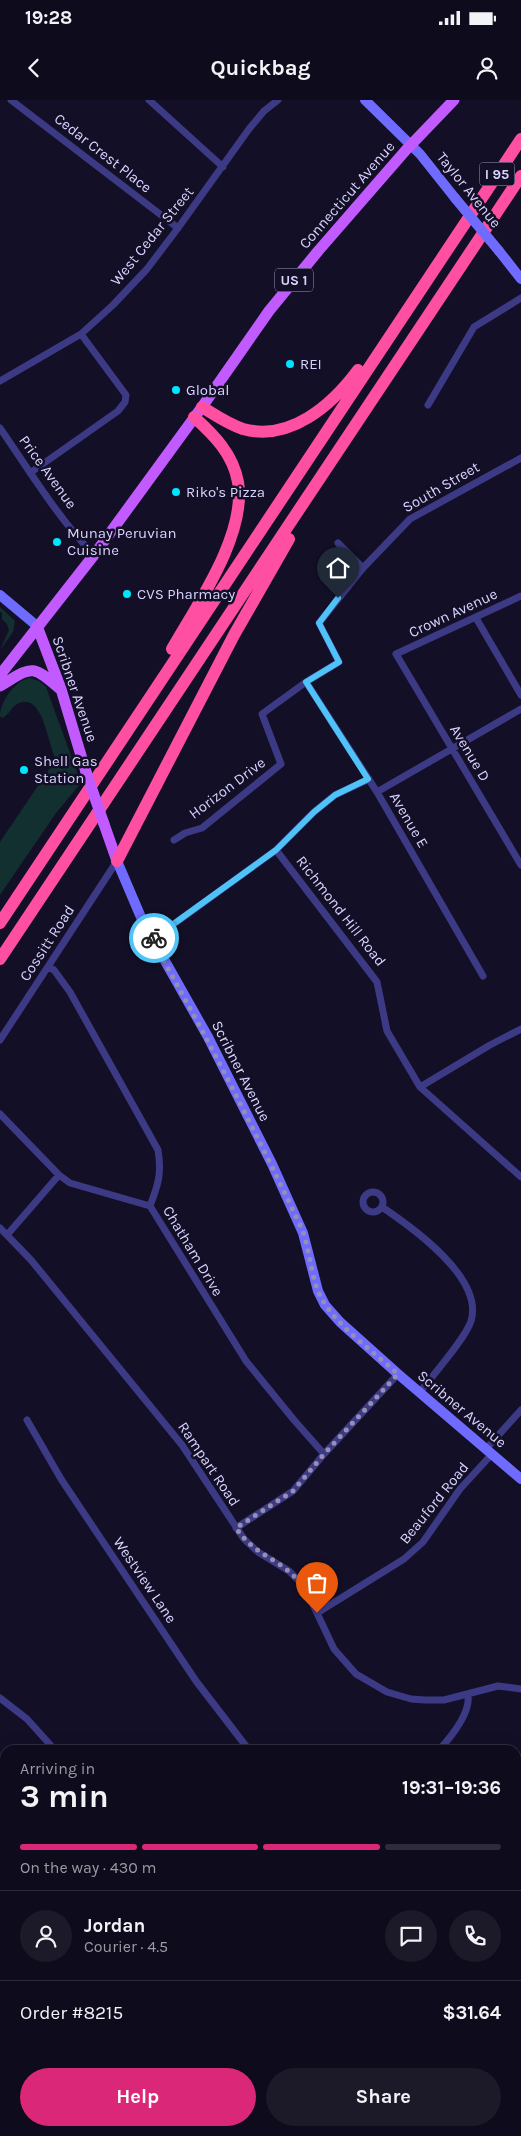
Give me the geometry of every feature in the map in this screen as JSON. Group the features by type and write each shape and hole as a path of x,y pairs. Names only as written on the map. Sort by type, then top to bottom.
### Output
{"highway":[{"name":"I 95","path":"0,923 521,139"},
{"name":"I 95","path":"0,959 521,176"},
{"path":"198,412 234,426 264,432 281,429 304,420 328,403 350,380 448,247"},
{"path":"117,861 234,635 370,402"},
{"path":"120,742 214,578 239,507 238,481 230,459 198,412"}],"main road":[{"name":"Connecticut Avenue","path":"0,675 94,555 269,311 318,250 411,144 454,100"},
{"name":"Scribner Avenue","path":"37,626 61,689 86,772 117,861"},
{"path":"0,686 22,672 32,670 45,675 61,689"}],"street":[{"name":"Cedar Crest Place","path":"11,100 178,228"},
{"path":"149,100 223,167"},
{"name":"West Cedar Street","path":"0,381 81,334 120,298 146,269 178,228 249,129 264,111 278,100"},
{"name":"Taylor Avenue","path":"365,100 411,144 521,279"},
{"path":"428,405 474,327 521,298"},
{"path":"30,473 118,411 125,402 126,395 81,334"},
{"name":"Price Avenue","path":"0,428 30,473 94,555"},
{"name":"South Street","path":"306,682 339,662 319,623 363,568 410,519 521,458"},
{"path":"338,544 363,568"},
{"name":"Scribner Avenue","path":"0,595 37,626"},
{"name":"Crown Avenue","path":"396,654 521,596"},
{"path":"476,618 521,695"},
{"name":"Avenue D","path":"396,654 521,865"},
{"name":"Avenue E","path":"306,682 377,792 483,976"},
{"name":"Horizon Drive","path":"174,840 186,833 202,828 281,764 262,714 306,682"},
{"path":"377,792 521,709"},
{"path":"152,940 276,850 314,812 335,795 368,779"},
{"name":"Richmond Hill Road","path":"276,850 377,982 387,1031 420,1087 521,1177"},
{"name":"Scribner Avenue","path":"117,861 152,940 208,1037 272,1164 303,1233 322,1299 340,1322 521,1479"},
{"name":"Cossitt Road","path":"0,1040 117,861"},
{"name":"Chatham Drive","path":"48,967 54,970 70,992 158,1150 161,1167 159,1183 150,1206 246,1361 324,1454"},
{"path":"420,1087 482,1050 521,1030"},
{"path":"0,1114 60,1176 70,1183 150,1206"},
{"path":"7,1235 60,1176"},
{"path":"382,1207 410,1227 454,1268 468,1288 472,1307 471,1321 465,1333 420,1392"},
{"name":"Rampart Road","path":"0,1228 31,1260 182,1445 207,1480 236,1528 251,1546 295,1576 303,1586 330,1641 341,1658 356,1674 376,1687 398,1696 426,1700 444,1700 498,1686 521,1689"},
{"path":"236,1528 293,1491 324,1454 398,1374"},
{"name":"Beauford Road","path":"317,1613 404,1559 423,1542 460,1489 521,1410"},
{"name":"Westview Lane","path":"28,1420 61,1479 196,1681 245,1745"},
{"path":"442,1745 463,1715 470,1701 468,1694"},
{"path":"0,1698 27,1719 50,1745"}],"green space":[{"path":"0,607 15,621 13,632 0,650 9,630 7,624 2,619"},
{"path":"30,678 39,681 46,687 81,783 56,813 0,895 0,842 56,759 40,713 34,706 27,702 19,703 5,717 2,718 0,716 3,704 9,693 19,683"}],"way so far":[{"path":"154,938 152,940 208,1037 272,1164 303,1233 318,1291 325,1305 340,1322 398,1374 324,1454 293,1491 236,1528 244,1540 258,1552 295,1576 308,1594 317,1613"}],"place":[{"name":"REI","path":"290,364"},
{"name":"Global","path":"176,390"},
{"name":"Riko's Pizza","path":"176,492"},
{"name":"Munay Peruvian Cuisine","path":"57,542"},
{"name":"CVS Pharmacy","path":"127,594"},
{"name":"Shell Gas Station","path":"24,770"}],"route":[{"path":"154,938 276,850 314,812 335,795 368,779 306,682 339,662 319,623 338,598"}]}
